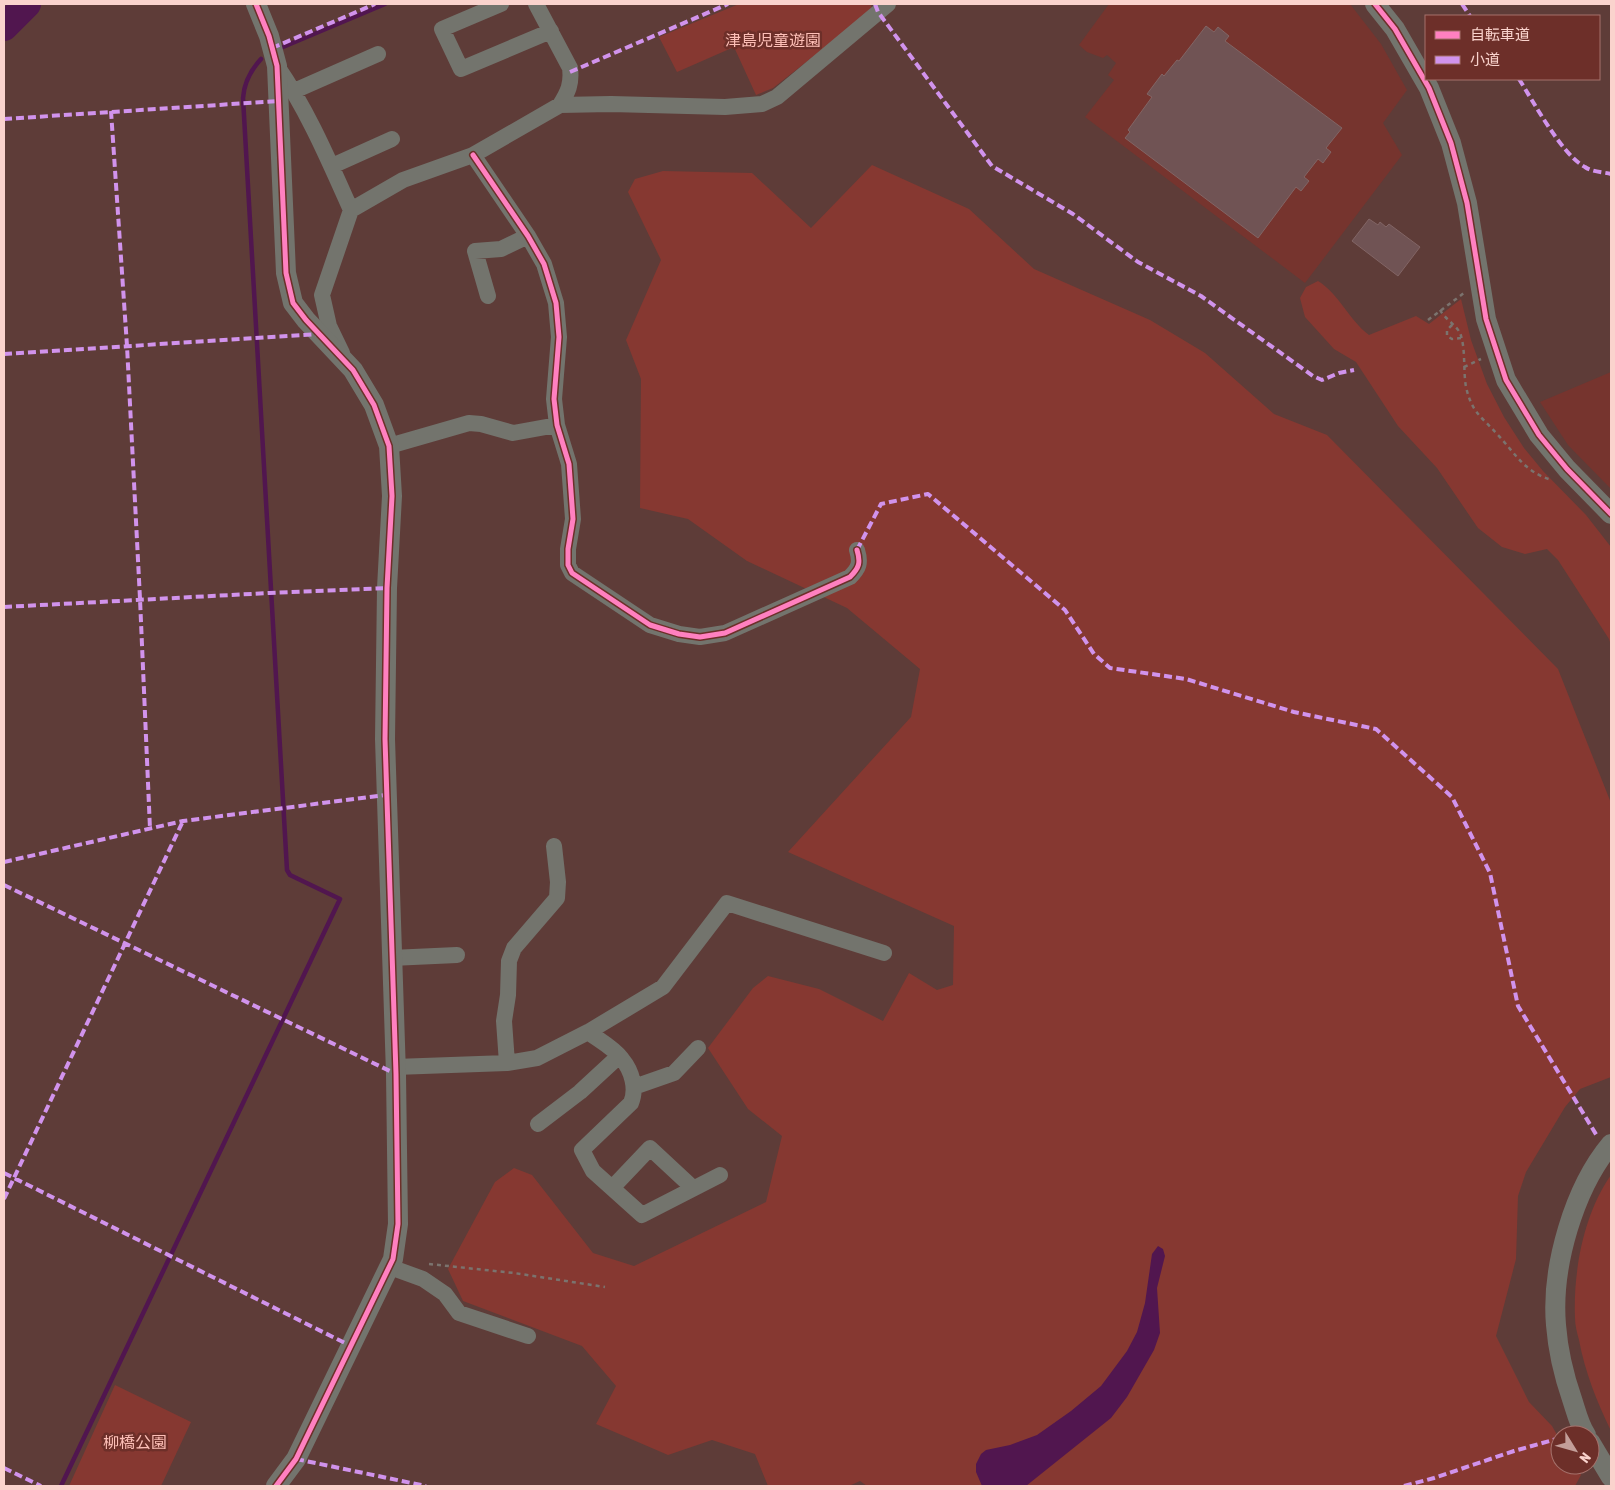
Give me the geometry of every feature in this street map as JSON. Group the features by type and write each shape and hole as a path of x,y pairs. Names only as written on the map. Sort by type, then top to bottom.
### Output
{"street":[{"path":"256,4 269,36 277,66 286,273 289,291 293,304 346,362"},
{"path":"501,4 442,29 461,69 551,31"},
{"path":"276,1486 296,1459 390,1267 398,1224 385,738 387,588 392,496 389,446 374,405 346,362 329,326 322,295 351,210 402,180 473,155 560,105 570,89 570,68 536,4"},
{"path":"560,105 610,104 725,107 762,104 777,97 888,4"},
{"path":"1375,4 1395,29 1429,88 1451,143 1467,202 1486,319 1506,380 1539,435 1567,469 1611,514"},
{"path":"294,91 378,54"},
{"path":"277,66 294,91 332,166 351,210"},
{"path":"332,166 392,138"},
{"path":"473,155 528,236 544,264 556,303 559,337 554,399 557,425 569,464 573,519 568,549 568,565 572,573 650,625 679,634 700,637 726,633 850,577 858,568 860,559 857,550"},
{"path":"488,296 475,252 501,249 528,236"},
{"path":"389,446 469,423 481,424 513,433 557,425"},
{"path":"507,1063 504,1021 508,996 509,961 514,948 557,898 558,882 554,846"},
{"path":"395,1067 507,1063 537,1058 588,1032 663,987 728,902 884,954"},
{"path":"391,958 457,955"},
{"path":"588,1032 623,1059 634,1086 634,1094 630,1103 582,1150 592,1171 642,1215 720,1174"},
{"path":"634,1086 674,1073 698,1048"},
{"path":"538,1124 580,1092 619,1056"},
{"path":"1582,1425 1564,1374 1556,1325 1557,1273 1572,1213 1599,1158 1611,1144"},
{"path":"612,1188 650,1148 694,1188"},
{"path":"390,1267 423,1279 445,1294 460,1312 528,1336"},
{"path":"1600,1459 1611,1477"}],"path":[{"path":"1428,320 1464,294"},
{"path":"1440,310 1460,333 1466,386 1471,403 1481,419 1497,434 1514,456 1528,468 1557,481"},
{"path":"1452,325 1447,330 1447,336 1452,339 1461,338"},
{"path":"1464,367 1482,359"},
{"path":"421,1263 514,1273 605,1287"}],"shaded area":[{"path":"1109,4 1350,4 1381,44 1407,90 1383,123 1402,155 1305,283 1085,117 1114,80 1108,75 1116,63 1107,55 1103,58 1087,52 1079,45"},
{"path":"1611,372 1611,489 1568,445 1540,402"},
{"path":"1158,1246 1163,1249 1165,1256 1157,1288 1160,1333 1154,1350 1127,1397 1111,1418 1026,1486 982,1486 976,1472 976,1464 981,1454 986,1450 1010,1445 1037,1435 1071,1411 1101,1386 1127,1351 1137,1332 1145,1303 1152,1254"}],"green space":[{"name":"津島児童遊園","path":"739,4 870,4 873,10 773,88 756,95 734,47 677,72 659,37"},
{"path":"872,165 969,209 1034,269 1150,320 1205,353 1274,414 1327,435 1558,669 1611,803 1611,1077 1580,1089 1565,1107 1526,1172 1518,1196 1516,1259 1496,1336 1529,1402 1551,1425 1550,1475 1581,1475 1575,1486 867,1486 860,1481 849,1486 768,1486 755,1454 712,1440 668,1455 596,1424 616,1386 582,1346 463,1301 448,1269 495,1182 514,1168 532,1175 593,1253 634,1266 766,1202 782,1136 748,1109 708,1048 753,988 768,976 819,989 883,1021 909,973 937,990 953,985 954,926 788,852 911,717 920,669 847,608 747,561 688,519 640,508 641,379 626,340 661,260 628,192 635,179 663,171 752,173 811,228"},
{"path":"1318,281 1332,293 1369,335 1416,316 1429,324 1461,299 1471,340 1487,384 1504,417 1524,448 1543,471 1586,515 1611,547 1611,645 1558,560 1547,549 1525,554 1502,547 1478,528 1437,468 1398,426 1356,362 1334,349 1305,317 1300,298 1306,287"},
{"path":"1611,1175 1611,1431 1588,1375 1576,1326 1575,1300 1578,1262 1587,1225 1602,1190"},
{"name":"柳橋公園","path":"115,1385 191,1422 161,1486 69,1486"}],"building":[{"path":"1206,26 1214,32 1218,27 1229,36 1225,41 1342,128 1326,148 1331,152 1323,163 1318,159 1304,177 1309,181 1301,191 1296,187 1258,238 1125,138 1130,132 1128,130 1152,97 1147,94 1162,74 1164,76 1177,60 1179,61"},
{"path":"1369,219 1378,225 1380,222 1386,227 1389,224 1420,247 1398,276 1352,241"}],"waterway":[{"path":"4,27 27,4"},
{"path":"283,47 385,4"},
{"path":"61,1486 340,899 290,875 287,870 243,98 249,77 261,59"}],"marked path":[{"path":"272,48 375,4"},
{"path":"570,72 728,4"},
{"path":"875,4 878,12 992,166 1073,214 1138,262 1201,296 1313,376 1322,380 1339,373 1354,370"},
{"path":"1462,4 1469,15"},
{"path":"1520,80 1558,140 1576,161 1588,169 1611,174"},
{"path":"4,119 279,101"},
{"path":"111,111 127,346 150,829"},
{"path":"4,354 319,334"},
{"path":"857,550 881,504 928,494 1065,610 1094,654 1110,668 1186,679 1294,712 1376,729 1452,797 1490,873 1518,1006 1597,1136"},
{"path":"4,607 387,588"},
{"path":"4,862 183,821 385,795"},
{"path":"4,1199 183,821"},
{"path":"4,885 396,1074"},
{"path":"4,1173 351,1346"},
{"path":"1404,1486 1550,1441"},
{"path":"296,1459 426,1486"},
{"path":"4,1468 41,1486"}],"cycle path":[{"path":"256,4 269,36 277,66 286,273 293,303 306,320 353,370 374,405 389,446 392,496 387,588 385,739 396,1074 398,1224 393,1259 296,1459 276,1486"},
{"path":"1375,4 1395,29 1429,88 1451,143 1467,203 1486,319 1506,380 1539,435 1567,469 1611,514"},
{"path":"473,155 528,236 544,264 556,303 559,337 554,399 557,425 569,464 573,519 568,549 568,565 572,573 650,625 679,634 700,637 725,633 850,577 858,565 857,550"}]}
